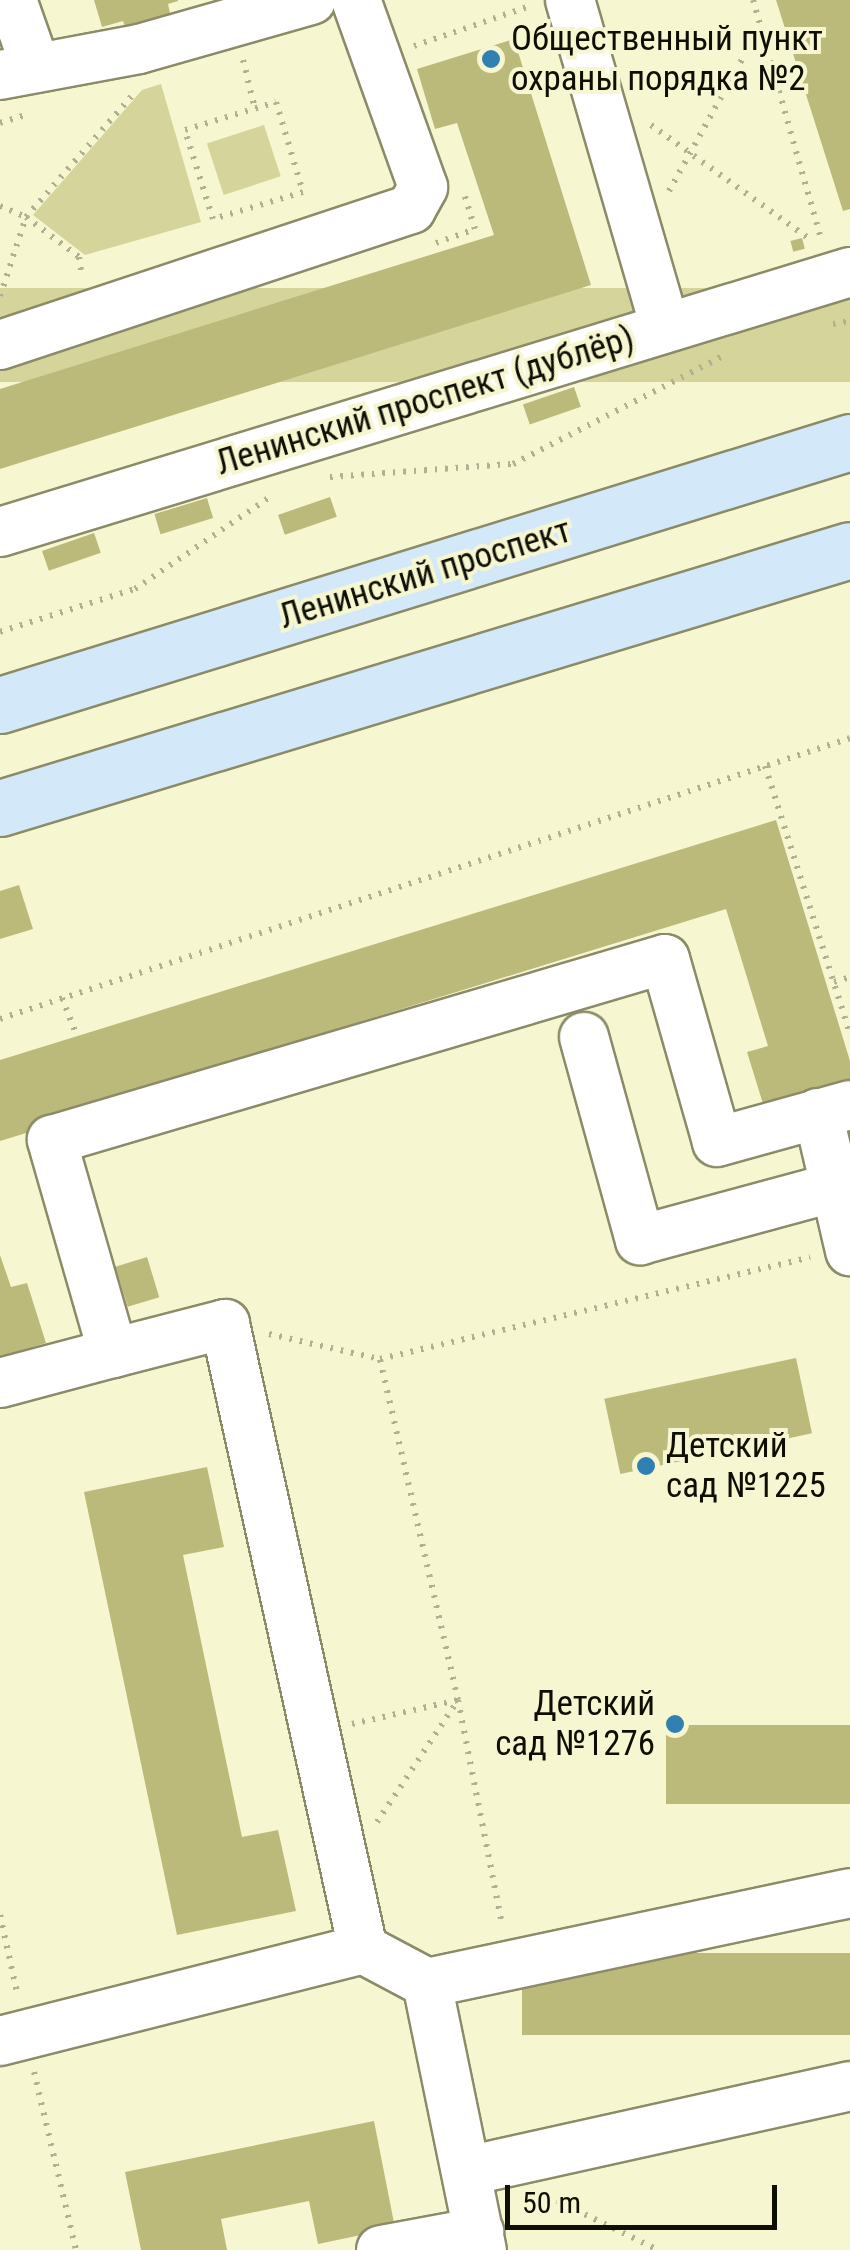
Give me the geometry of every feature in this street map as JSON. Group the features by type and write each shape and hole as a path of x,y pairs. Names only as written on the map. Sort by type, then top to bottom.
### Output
{"main road":[{"name":"Ленинский проспект","path":"0,706 850,442"},
{"path":"0,808 850,550"}],"street":[{"path":"12,0 18,72 139,49 312,0"},
{"path":"0,345 410,209 423,187 356,0"},
{"path":"570,0 665,328"},
{"name":"Ленинский проспект (дублёр)","path":"0,532 850,272"},
{"path":"113,1353 52,1140 665,959 716,1142 834,1109 836,1187 850,1249"},
{"path":"584,1037 640,1240 836,1187"},
{"path":"0,1383 226,1324 364,1949"},
{"path":"14,2023 364,1949 427,1982 510,1968 850,1893"},
{"path":"380,2250 481,2241 480,2168 427,1982"},
{"path":"480,2168 850,2086"}],"path":[{"path":"634,113 824,250 753,0"},
{"path":"668,194 760,26"},
{"path":"242,54 254,109"},
{"path":"0,296 26,217 144,82"},
{"path":"276,102 303,192 213,219 186,130 254,109 276,102"},
{"path":"0,206 26,217 79,257 89,316"},
{"path":"817,328 850,321"},
{"path":"316,478 512,464 734,350"},
{"path":"0,632 135,590 280,490"},
{"path":"0,1018 850,738"},
{"path":"764,766 850,1034"},
{"path":"834,982 850,977"},
{"path":"62,998 77,1036"},
{"path":"226,1324 380,1359 850,1249"},
{"path":"380,1359 458,1700 510,1968"},
{"path":"316,1731 458,1700"},
{"path":"346,1867 458,1700"},
{"path":"0,1915 14,2023 76,2250"},
{"path":"14,2023 36,1988"},
{"path":"480,2168 658,2250"}],"shaded area":[{"path":"161,84 201,222 85,255 33,215 142,90"},
{"path":"264,125 281,176 224,195 207,144"},
{"path":"0,288 850,288 850,382 0,382"}],"building":[{"path":"94,0 178,1 168,4 170,13 127,33 123,21 102,27"},
{"path":"776,0 850,0 850,209 843,211"},
{"path":"514,39 591,285 0,469 0,389 494,235 457,123 435,129 417,69"},
{"path":"802,238 805,249 793,252 790,241"},
{"path":"574,387 581,407 530,424 523,405"},
{"path":"330,497 337,517 285,535 278,515"},
{"path":"207,498 213,518 161,534 154,514"},
{"path":"94,533 101,553 49,571 42,551"},
{"path":"776,820 850,1061 850,1080 764,1107 747,1052 768,1046 726,909 119,1096 121,1104 0,1141 0,1060"},
{"path":"19,885 33,929 0,939 0,891"},
{"path":"0,1255 11,1287 27,1283 46,1343 0,1357"},
{"path":"147,1257 159,1297 128,1307 115,1267"},
{"path":"796,1358 812,1433 620,1474 604,1399"},
{"path":"207,1467 224,1547 183,1555 242,1837 278,1830 296,1911 177,1935 84,1492"},
{"path":"666,1725 850,1725 850,1804 666,1804"},
{"path":"522,1953 850,1953 850,2035 522,2035"},
{"path":"374,2121 395,2228 318,2244 309,2201 221,2219 227,2250 141,2250 125,2172"}],"place":[{"name":"Общественный пункт охраны порядка №2","path":"491,59"},
{"name":"Детский сад №1225","path":"646,1466"},
{"name":"Детский сад №1276","path":"675,1724"}]}
